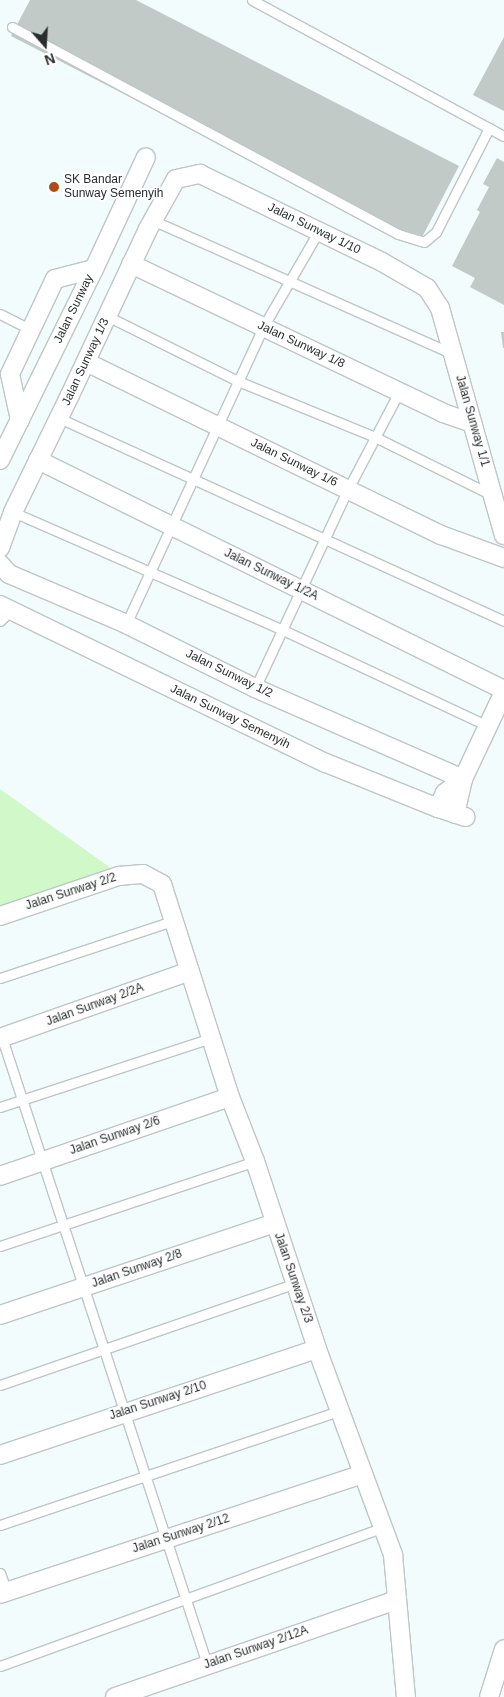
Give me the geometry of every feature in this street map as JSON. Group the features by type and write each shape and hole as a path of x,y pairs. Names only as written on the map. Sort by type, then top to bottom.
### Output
{"street":[{"name":"Jalan Sunway","path":"0,460 94,269 146,157"},
{"name":"Jalan Sunway 1/10","path":"176,179 200,174 382,262 427,288 440,308"},
{"name":"Jalan Sunway 1/3","path":"0,548 12,512 60,418 152,220 176,179"},
{"name":"Jalan Sunway 1/8","path":"131,264 443,413 472,423"},
{"path":"20,420 10,374 56,279 94,269"},
{"name":"Jalan Sunway 1/1","path":"440,308 504,534"},
{"name":"Jalan Sunway 1/6","path":"86,362 441,535 504,558"},
{"name":"Jalan Sunway 1/2A","path":"38,460 504,691"},
{"name":"Jalan Sunway 1/2","path":"0,564 9,574 126,624 256,688 463,779"},
{"name":"Jalan Sunway Semenyih","path":"4,612 326,763 438,808 461,815 463,779"},
{"path":"438,808 446,793 463,779 504,691"},
{"name":"Jalan Sunway 2/2","path":"0,916 119,876 143,874"},
{"name":"Jalan Sunway 2/3","path":"143,874 162,884 230,1097 255,1161 339,1411 393,1555 406,1697"},
{"name":"Jalan Sunway 2/2A","path":"1,1036 190,971"},
{"name":"Jalan Sunway 2/6","path":"0,1176 230,1097"},
{"name":"Jalan Sunway 2/8","path":"0,1315 275,1223"},
{"name":"Jalan Sunway 2/10","path":"0,1455 317,1349"},
{"name":"Jalan Sunway 2/12","path":"3,1593 363,1474"},
{"name":"Jalan Sunway 2/12A","path":"115,1697 397,1600"},
{"path":"489,1697 504,1648"}],"lane":[{"path":"252,0 504,136"},
{"path":"12,27 398,234 424,242 436,232 488,128"},
{"path":"152,220 453,354"},
{"path":"126,624 263,327 318,232"},
{"path":"0,314 32,330"},
{"path":"107,316 238,381 375,437 494,496"},
{"path":"256,688 348,489 399,392"},
{"path":"60,418 504,621"},
{"path":"12,512 283,630 488,726"},
{"path":"0,978 175,920"},
{"path":"1,1036 184,1599 207,1664"},
{"path":"0,1108 211,1038"},
{"path":"0,1246 255,1161"},
{"path":"0,1385 296,1283"},
{"path":"0,1526 339,1411"},
{"path":"0,1666 384,1527"},
{"path":"0,1573 3,1593"}],"green space":[{"path":"0,789 115,871 0,911"}],"building":[{"path":"30,0 136,0 459,166 418,245 11,36"},
{"path":"504,37 504,111 473,95"},
{"path":"497,158 504,162 504,305 470,287 475,278 452,266 480,212 477,210 489,187 483,184"},
{"path":"501,332 504,332 504,348 503,348"}],"place":[{"name":"SK Bandar Sunway Semenyih","path":"54,187"}]}
